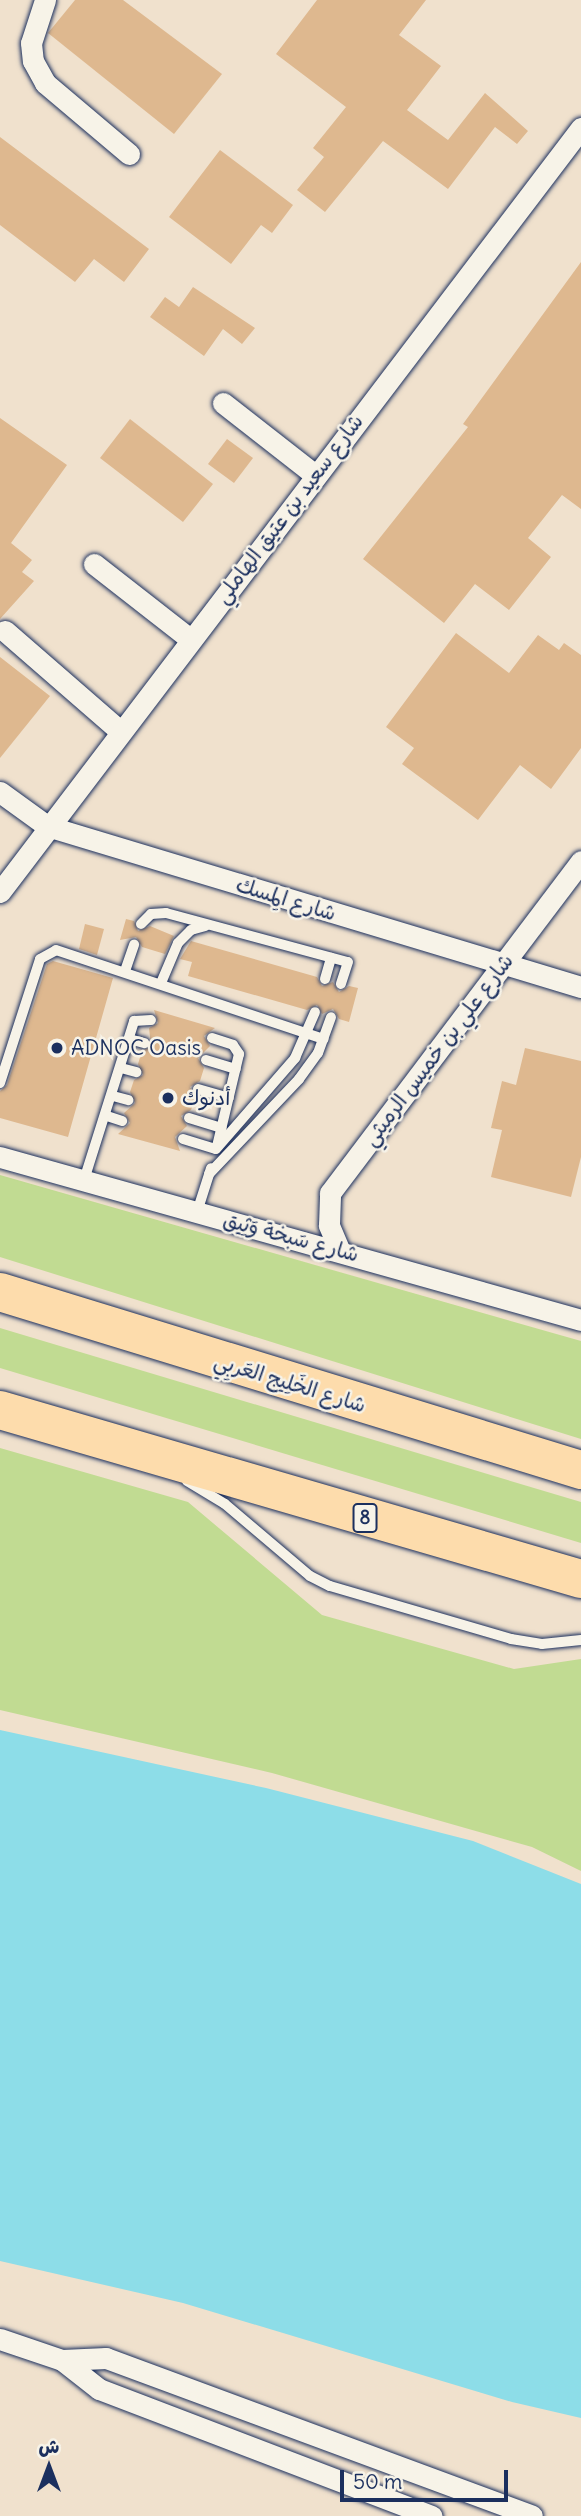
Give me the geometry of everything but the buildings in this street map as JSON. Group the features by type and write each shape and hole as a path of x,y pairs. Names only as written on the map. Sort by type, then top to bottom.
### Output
{"highway":[{"name":"شارع الخَلِيج العَربِي","path":"0,1292 581,1470"},
{"name":"8","path":"0,1410 149,1456 581,1579"}],"street":[{"path":"45,0 31,43 33,61 45,83 128,154"},
{"name":"شارع سعيد بن عتيق الهاملي","path":"0,892 47,826 581,128"},
{"path":"223,402 315,475"},
{"path":"94,564 190,639"},
{"path":"5,631 120,731"},
{"name":"شارع المِسك","path":"0,792 47,826 581,987"},
{"name":"شارع علي بن خميس الرميثي","path":"339,1249 329,1225 330,1193 581,861"},
{"name":"شارع سَبخة وَثِيق","path":"0,1157 339,1249 581,1320"},
{"path":"0,2339 62,2360 99,2389 432,2516"},
{"path":"62,2360 106,2358 532,2516"}],"lane":[{"path":"141,924 159,912 348,962 341,984"},
{"path":"161,983 183,936 208,926"},
{"path":"125,971 134,944"},
{"path":"0,1083 44,954 63,951 324,1039"},
{"path":"325,979 331,958"},
{"path":"216,1149 295,1058 309,1034 315,1012"},
{"path":"209,1174 299,1079 324,1039 331,1017"},
{"path":"84,1180 107,1116 134,1021 151,1020"},
{"path":"197,1212 236,1069 237,1049 212,1038"},
{"path":"129,1039 144,1043"},
{"path":"206,1060 236,1069"},
{"path":"121,1068 136,1072"},
{"path":"198,1089 229,1098"},
{"path":"113,1096 128,1100"},
{"path":"107,1116 122,1121"},
{"path":"189,1118 222,1128"},
{"path":"183,1139 216,1149"},
{"path":"149,1456 225,1504 310,1576 330,1586 511,1639 542,1644 581,1640"}],"green space":[{"path":"0,1175 581,1341 581,1439 0,1257"},
{"path":"0,1328 581,1502 581,1543 0,1368"},
{"path":"0,1448 188,1502 322,1615 514,1669 581,1659 581,1871 532,1847 272,1773 0,1710"}],"water":[{"path":"0,1730 266,1788 473,1841 581,1884 581,2418 512,2402 183,2303 0,2261"}],"place":[{"name":"ADNOC Oasis","path":"57,1048"},
{"name":"أدنوك","path":"168,1098"}]}
